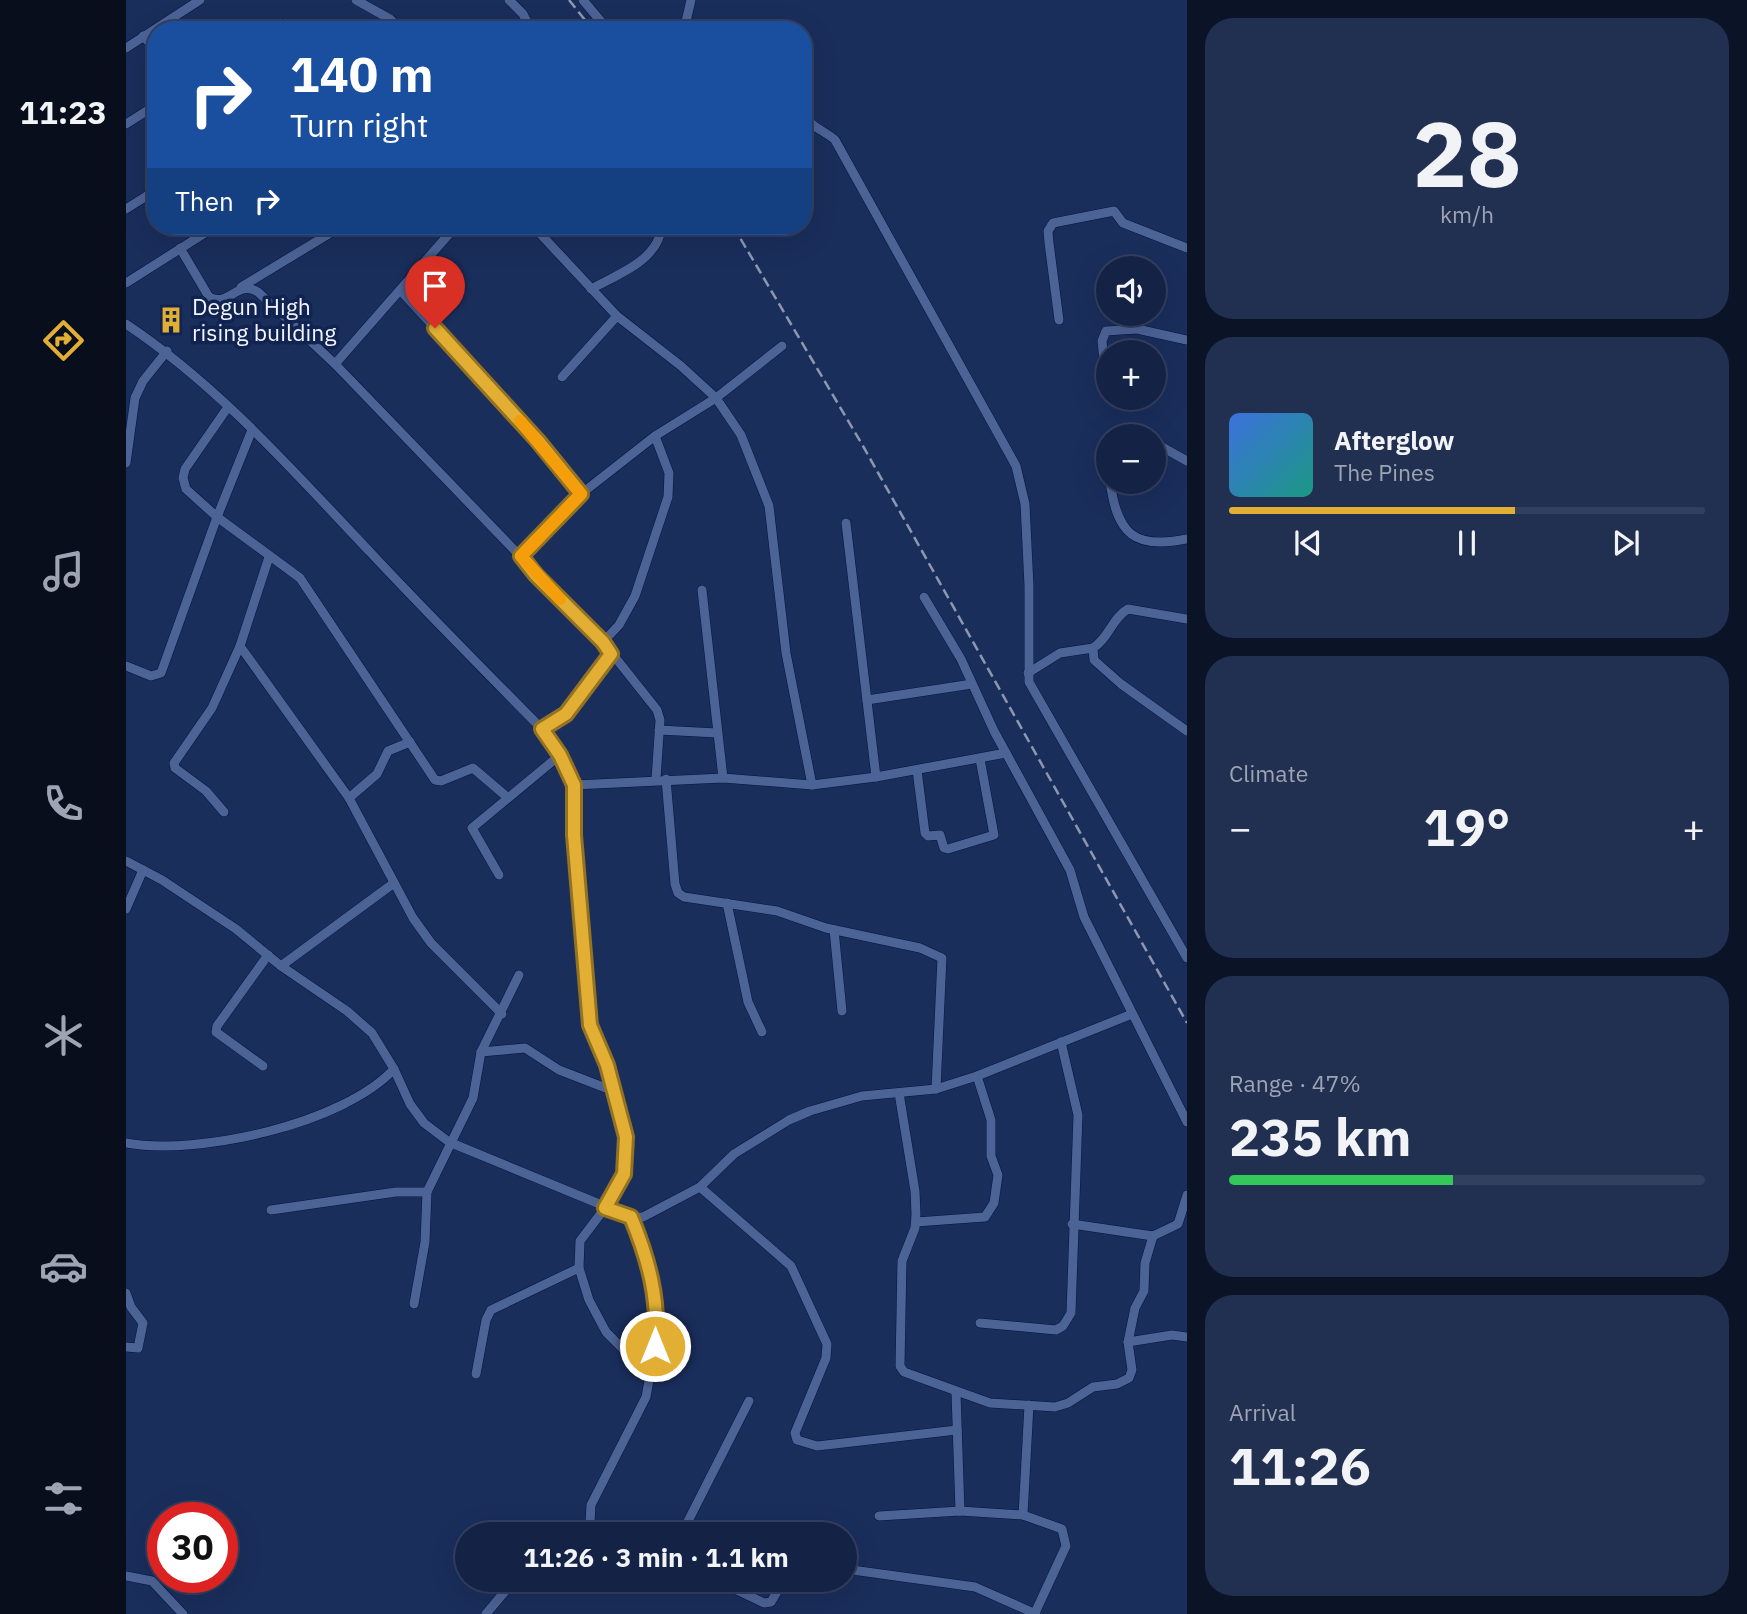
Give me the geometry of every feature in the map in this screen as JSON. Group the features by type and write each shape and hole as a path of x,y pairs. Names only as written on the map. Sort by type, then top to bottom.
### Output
{"street":[{"path":"167,21 200,0"},
{"path":"356,0 384,21"},
{"path":"509,0 526,21"},
{"path":"583,0 600,21"},
{"path":"686,21 691,0"},
{"path":"126,48 147,33"},
{"path":"143,36 147,40"},
{"path":"126,124 147,111"},
{"path":"812,122 835,139 1016,466 1025,504 1029,586 1029,682 1187,958"},
{"path":"126,209 147,196"},
{"path":"1059,320 1048,231 1053,223 1114,211 1123,223 1187,248"},
{"path":"126,283 201,235"},
{"path":"180,248 209,297 216,301 225,300 327,235"},
{"path":"335,364 448,235"},
{"path":"541,235 617,316 681,366 716,398 741,436 769,506 786,653 812,785"},
{"path":"591,289 641,262 661,235"},
{"path":"240,288 250,287 258,292 335,364 603,642 657,710 661,779 678,893 684,897 777,911 834,930 920,948 942,958 936,1089"},
{"path":"401,291 538,441 581,494"},
{"path":"562,377 617,316"},
{"path":"126,324 167,351 252,430 542,729 560,755 574,785 574,835 590,1025 616,1093 626,1137 626,1166 605,1208 580,1241 579,1268 590,1300 606,1332 626,1352 652,1364"},
{"path":"1102,340 1106,331 1137,329 1187,340"},
{"path":"521,556 581,494 655,436 716,398 782,346"},
{"path":"126,463 135,398 143,381 167,351"},
{"path":"228,407 185,468 183,478 186,489 217,517 270,557 288,566 300,578 435,780 441,782 472,768 507,797"},
{"path":"126,666 151,676 161,673 217,517 252,430"},
{"path":"603,642 619,625 635,596 668,497 668,473 655,436"},
{"path":"1166,449 1187,461"},
{"path":"1112,494 1115,513 1129,533 1151,543 1187,538"},
{"path":"846,523 876,777"},
{"path":"224,812 206,791 175,768 174,763 212,708 240,646 270,557"},
{"path":"702,590 723,778"},
{"path":"924,597 1070,870 1084,917 1187,1122"},
{"path":"1028,673 1060,653 1093,648 1105,640 1120,614 1128,609 1187,619"},
{"path":"240,646 349,798 394,883 430,943 502,1014"},
{"path":"1093,648 1094,660 1121,684 1187,731"},
{"path":"542,729 566,714 611,654"},
{"path":"867,700 972,684"},
{"path":"659,730 717,733"},
{"path":"349,798 377,774 388,751 410,742"},
{"path":"574,785 723,778 812,785 980,760 1006,753"},
{"path":"499,875 472,828 560,755"},
{"path":"917,770 925,833 928,836 940,835 944,848 948,849 994,835 980,760"},
{"path":"126,861 226,922 281,966 347,1010 372,1034 417,1113 449,1142 507,1163 605,1208 631,1217 643,1217 701,1187 733,1154 789,1120 862,1096 936,1089 978,1076 1132,1014"},
{"path":"126,909 143,870"},
{"path":"281,966 394,883"},
{"path":"727,903 748,1002 762,1031"},
{"path":"834,930 842,1011"},
{"path":"263,1066 216,1032 217,1026 268,955"},
{"path":"414,1304 425,1242 427,1192 449,1142 473,1098 481,1052 519,975"},
{"path":"980,1323 1056,1330 1071,1312 1078,1115 1060,1042"},
{"path":"481,1052 525,1048 559,1070 616,1093"},
{"path":"126,1143 156,1148 204,1145 300,1123 382,1083 394,1069"},
{"path":"916,1222 985,1217 994,1203 998,1175 991,1156 991,1120 978,1076"},
{"path":"899,1093 915,1191 916,1222 902,1261 900,1366 911,1376 990,1403 1055,1407 1069,1403 1093,1387 1117,1384 1129,1378 1132,1370 1128,1342 1135,1308 1144,1291 1145,1263 1153,1236"},
{"path":"701,1187 791,1266 827,1344 826,1358 795,1433 797,1440 817,1446 957,1430"},
{"path":"271,1210 396,1192 427,1192"},
{"path":"1073,1224 1153,1236 1178,1224 1187,1195"},
{"path":"590,1522 591,1505 646,1397 652,1364 656,1327 652,1280 647,1256 631,1217"},
{"path":"477,1374 486,1320 491,1310 579,1268"},
{"path":"126,1293 131,1307 143,1323 138,1348 126,1347"},
{"path":"1128,1342 1172,1335 1187,1337"},
{"path":"956,1393 960,1511"},
{"path":"688,1522 749,1401"},
{"path":"1023,1516 1028,1405"},
{"path":"857,1571 975,1587 1036,1614 1066,1546 1066,1536 1062,1529 1023,1516 960,1511 879,1516"},
{"path":"126,1576 152,1581 183,1614"},
{"path":"486,1614 504,1592"},
{"path":"740,1592 764,1604 771,1602 777,1592"}],"railway":[{"path":"569,0 586,21"},
{"path":"738,235 863,446 1187,1023"}],"slow traffic":[{"path":"520,421 581,494 521,556 560,599"}],"place":[{"name":"Degun High rising building","path":"171,320"}],"route":[{"path":"435,328 538,441 581,494 521,556 536,575 603,642 611,654 566,714 542,729 560,755 574,785 574,835 590,1025 616,1093 626,1137 624,1174 605,1208 631,1217 647,1256 655,1311 655,1346"}]}
